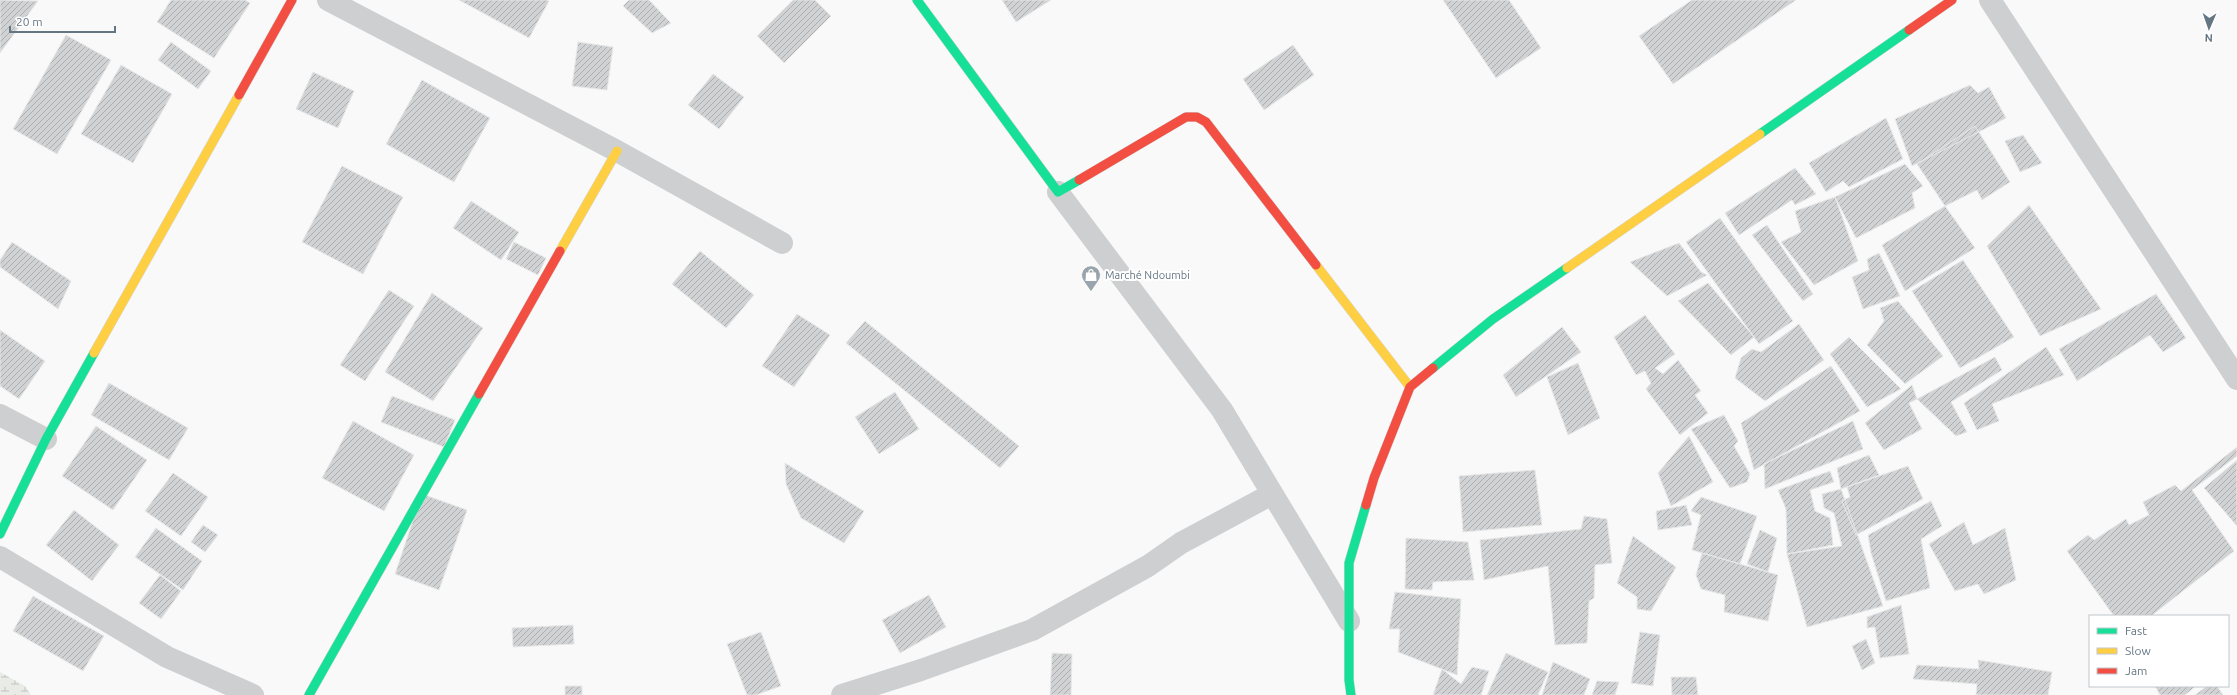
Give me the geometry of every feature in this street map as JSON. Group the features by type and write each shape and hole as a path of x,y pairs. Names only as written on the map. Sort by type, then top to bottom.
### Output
{"street":[{"path":"0,534 46,439 292,0"},
{"path":"328,0 617,151 782,243"},
{"path":"917,0 1058,192 1222,410 1349,621"},
{"path":"1351,695 1348,680 1348,563 1374,478 1410,386 1493,319 1952,0"},
{"path":"1990,0 2237,379"},
{"path":"1058,192 1186,117 1197,117 1206,122 1410,386"},
{"path":"309,695 617,151"},
{"path":"0,415 46,439"},
{"path":"842,695 921,670 1032,630 1148,566 1181,543 1272,494"},
{"path":"0,557 167,657 253,695"}],"green space":[{"path":"0,672 25,686 31,695 0,695"}],"building":[{"path":"0,0 38,1 0,53"},
{"path":"171,0 245,0 250,3 214,58 157,22"},
{"path":"459,0 547,0 549,1 529,38"},
{"path":"629,0 649,0 671,23 652,33 623,6"},
{"path":"793,0 815,0 831,16 784,63 757,36"},
{"path":"1002,0 1051,0 1016,22"},
{"path":"1443,0 1509,0 1541,48 1496,78"},
{"path":"1692,0 1796,0 1673,84 1639,36"},
{"path":"66,35 111,60 57,154 13,129"},
{"path":"171,42 211,71 198,89 158,60"},
{"path":"578,42 613,47 607,90 572,86"},
{"path":"1293,45 1314,75 1264,110 1243,79"},
{"path":"121,65 172,94 133,163 81,134"},
{"path":"313,72 354,91 338,128 296,109"},
{"path":"713,74 744,97 719,129 688,105"},
{"path":"422,80 490,118 454,182 386,144"},
{"path":"1970,85 1978,93 1989,87 2006,118 1912,166 1895,119"},
{"path":"1886,118 1903,159 1849,187 1843,181 1826,192 1809,163"},
{"path":"1975,126 2010,182 1982,200 1977,190 1945,206 1917,164"},
{"path":"2023,135 2042,163 2020,172 2005,141"},
{"path":"1905,164 1923,186 1912,193 1915,208 1856,238 1835,197"},
{"path":"342,166 403,197 363,274 302,242"},
{"path":"1795,168 1816,194 1795,205 1792,200 1739,235 1725,213"},
{"path":"1835,197 1858,261 1814,285 1781,242 1801,232 1795,211"},
{"path":"471,201 519,232 501,260 453,228"},
{"path":"2029,205 2101,309 2040,336 1987,246"},
{"path":"1945,206 1975,248 1905,291 1882,245"},
{"path":"1720,218 1793,321 1759,344 1686,242"},
{"path":"1767,225 1813,294 1803,301 1752,235"},
{"path":"12,242 71,281 58,309 0,267 0,260"},
{"path":"514,242 546,258 538,275 506,259"},
{"path":"1679,243 1701,272 1707,275 1667,296 1630,262"},
{"path":"700,251 754,295 726,328 672,284"},
{"path":"1879,253 1900,296 1863,309 1852,277 1869,270 1867,259"},
{"path":"1963,260 2014,337 1960,368 1912,291"},
{"path":"1708,283 1754,337 1731,355 1678,301"},
{"path":"389,290 414,306 365,381 340,365"},
{"path":"432,293 483,328 433,401 385,372"},
{"path":"2156,294 2186,338 2163,352 2150,335 2077,381 2059,349"},
{"path":"1898,301 1943,356 1905,384 1867,345 1884,321 1880,308"},
{"path":"797,314 830,335 794,387 762,366"},
{"path":"1645,315 1675,354 1655,368 1663,374 1678,360 1701,391 1695,395 1708,413 1680,435 1646,389 1651,383 1645,371 1636,375 1614,337"},
{"path":"865,321 1019,446 1000,468 846,343"},
{"path":"1799,324 1824,360 1765,401 1735,378 1741,358 1752,349 1761,352"},
{"path":"1562,327 1581,352 1516,397 1503,375"},
{"path":"0,330 45,361 19,399 0,386"},
{"path":"1849,337 1901,389 1867,407 1830,354"},
{"path":"2046,347 2064,375 1992,404 1999,421 1977,430 1964,403"},
{"path":"1995,357 2002,370 1951,402 1967,432 1956,436 1917,399"},
{"path":"1578,363 1600,418 1568,435 1547,377"},
{"path":"1831,366 1860,411 1754,470 1741,423"},
{"path":"109,383 188,428 169,460 91,415"},
{"path":"1912,385 1917,399 1909,403 1922,429 1884,450 1865,423"},
{"path":"895,392 919,429 879,454 855,417"},
{"path":"392,396 455,420 444,447 381,422"},
{"path":"1724,415 1738,441 1734,446 1750,474 1747,482 1730,488 1691,429"},
{"path":"353,421 414,455 384,511 322,478"},
{"path":"1853,421 1863,449 1765,489 1764,464"},
{"path":"96,426 147,460 113,510 62,476"},
{"path":"1689,436 1713,482 1671,506 1658,473"},
{"path":"2237,447 2237,456 2192,490 2234,551 2152,615 2113,615 2067,551 2088,535 2094,540 2126,519 2129,525 2149,515 2143,502 2175,485 2181,491"},
{"path":"1869,455 1879,475 1841,489 1837,468"},
{"path":"2237,460 2237,526 2204,488"},
{"path":"785,463 864,511 844,543 801,518 786,484"},
{"path":"1908,466 1923,499 1856,535 1842,501 1850,497 1847,487"},
{"path":"1535,470 1542,525 1463,532 1459,476"},
{"path":"1830,471 1834,482 1810,490 1815,511 1830,518 1833,545 1787,554 1786,509 1778,490"},
{"path":"173,473 208,497 181,536 145,511"},
{"path":"1841,489 1883,606 1807,627 1787,554 1842,546 1834,513 1824,508 1822,494"},
{"path":"422,494 467,510 439,590 395,574"},
{"path":"1701,497 1757,516 1740,564 1692,550 1701,515 1691,511"},
{"path":"1931,501 1942,526 1921,539 1930,588 1886,601 1871,553 1868,535"},
{"path":"1686,505 1692,525 1658,530 1656,511"},
{"path":"74,510 119,545 92,581 46,545"},
{"path":"1584,516 1607,519 1612,563 1595,565 1594,598 1589,601 1587,643 1555,645 1548,566 1484,580 1480,540 1581,529"},
{"path":"1964,522 1973,545 2005,528 2016,580 1984,594 1978,584 1955,591 1929,544"},
{"path":"203,525 218,535 205,552 191,542"},
{"path":"156,528 202,561 183,590 135,557"},
{"path":"1760,530 1777,538 1768,572 1747,564"},
{"path":"1633,536 1676,567 1651,611 1637,609 1637,597 1617,583"},
{"path":"1406,538 1468,542 1474,580 1433,582 1432,590 1405,589"},
{"path":"1702,553 1778,575 1768,621 1724,612 1725,595 1701,589 1696,575"},
{"path":"160,575 181,591 161,619 139,603"},
{"path":"1395,592 1461,599 1457,675 1398,652 1400,629 1389,629"},
{"path":"929,595 946,627 900,653 882,620"},
{"path":"33,596 104,636 83,671 13,631"},
{"path":"1901,605 1909,654 1880,658 1875,627 1867,628 1867,617"},
{"path":"573,625 574,644 513,647 512,628"},
{"path":"761,632 781,686 756,695 747,695 727,644"},
{"path":"1640,632 1660,635 1653,686 1631,683"},
{"path":"1866,639 1875,663 1862,670 1852,646"},
{"path":"1052,653 1072,654 1071,695 1050,695"},
{"path":"1506,653 1548,672 1538,695 1487,695"},
{"path":"1978,660 2052,672 2048,695 1976,695 1977,684 1913,679 1917,665 1979,669"},
{"path":"1553,662 1590,679 1584,695 1542,695"},
{"path":"1472,667 1489,671 1481,695 1433,695 1442,669 1461,684"},
{"path":"1671,677 1696,677 1698,695 1672,695"},
{"path":"1597,681 1619,682 1615,695 1592,695"},
{"path":"565,686 582,686 582,695 565,695"},
{"path":"2156,687 2195,687 2185,695 2160,695"},
{"path":"2206,687 2218,687 2223,695 2195,695"}],"traffic: fast":[{"path":"917,0 1058,192 1079,180"},
{"path":"1760,134 1909,30"},
{"path":"1433,368 1493,319 1567,268"},
{"path":"0,534 46,439 94,353"},
{"path":"309,695 479,394"},
{"path":"1351,695 1349,680 1349,563 1366,505"}],"traffic: slow":[{"path":"94,353 239,95"},
{"path":"1567,268 1760,134"},
{"path":"560,251 617,151"},
{"path":"1316,265 1410,387"}],"traffic: jam":[{"path":"239,95 292,0"},
{"path":"1909,30 1952,0"},
{"path":"1079,180 1186,117 1197,117 1206,122 1316,265"},
{"path":"479,394 560,251"},
{"path":"1366,505 1374,478 1410,387 1433,368"}],"place":[{"name":"Marché Ndoumbi","path":"1091,292"}]}
